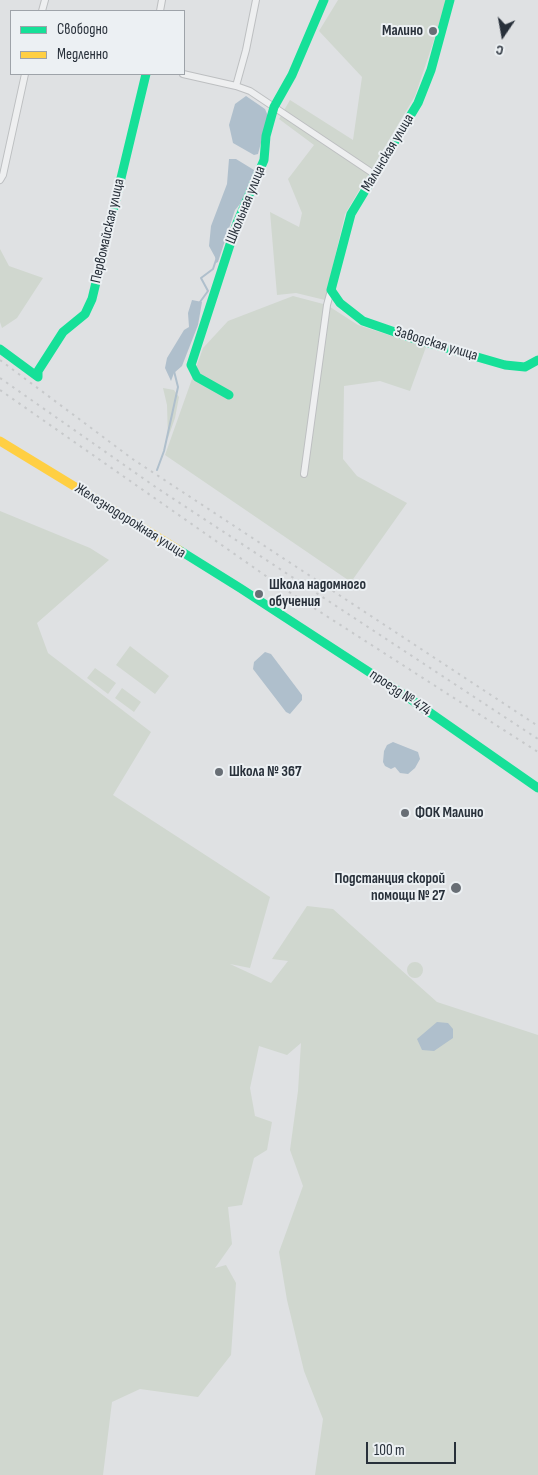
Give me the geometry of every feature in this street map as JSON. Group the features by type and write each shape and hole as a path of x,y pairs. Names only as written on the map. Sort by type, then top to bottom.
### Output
{"street":[{"path":"236,86 246,50 256,0"},
{"name":"Школьная улица","path":"229,395 196,377 190,365 237,223 264,160 266,136 274,107 292,74 324,0"},
{"name":"Малинская улица","path":"332,290 342,244 352,214 374,174 418,103 431,70 450,0"},
{"path":"185,74 236,86 250,92 374,174"},
{"path":"0,180 26,75"},
{"name":"Первомайская улица","path":"0,349 38,377 38,371 63,332 86,314 92,299 146,75"},
{"path":"304,474 327,305 332,290"},
{"name":"Заводская улица","path":"332,290 340,303 363,321 415,339 505,365 525,367 538,360"},
{"name":"Железнодорожная улица","path":"0,441 259,601"},
{"name":"проезд № 474","path":"259,601 409,698 538,788"}],"shaded area":[{"path":"338,0 446,0 415,96 345,214 325,300 296,293 277,295 270,212 299,227 302,213 288,179 314,145 279,119 290,100 353,140 362,77 319,31"},
{"path":"0,249 9,266 43,278 17,318 2,328 0,322"},
{"path":"293,296 327,305 358,325 426,347 410,391 380,381 344,386 343,459 357,476 407,503 351,582 165,455 203,348 228,321"},
{"path":"163,388 174,390 179,397 175,418 168,438 167,405"},
{"path":"0,511 90,548 109,560 37,623 48,653 151,732 113,795 270,897 250,968 230,964 271,983 288,961 272,959 307,906 333,909 437,1002 538,1035 538,1475 315,1475 323,1419 304,1371 287,1300 279,1252 303,1186 290,1150 298,1091 301,1043 287,1055 259,1046 250,1088 255,1116 272,1122 267,1150 254,1158 242,1205 228,1207 232,1244 215,1268 226,1265 236,1283 231,1355 198,1397 140,1389 112,1402 103,1475 0,1475"},
{"path":"130,646 169,676 155,694 116,665"},
{"path":"95,668 116,683 108,694 87,678"},
{"path":"122,688 141,702 134,712 115,698"},
{"path":"415,962 421,964 423,970 421,976 415,978 409,976 407,970 409,964"}],"water":[{"path":"246,96 265,109 268,116 258,154 254,155 233,143 229,125 235,104"},
{"path":"229,159 236,159 254,170 253,184 235,210 218,262 216,263 209,246 211,226 227,184"},
{"path":"192,300 202,302 198,325 182,366 174,373 171,381 165,368 167,358 184,330 189,327 188,313"},
{"path":"265,652 271,654 302,695 302,700 290,714 286,712 253,669 254,662"},
{"path":"393,742 418,752 420,759 415,768 408,774 400,773 395,767 391,769 385,766 383,762 384,751 387,745"},
{"path":"437,1022 448,1023 453,1029 453,1038 434,1051 422,1050 417,1039"}],"waterway":[{"path":"200,302 208,291 201,278 213,269 216,260"},
{"path":"157,470 164,451 178,387 174,371"}],"railway":[{"path":"0,360 134,460 538,726"},
{"path":"0,378 157,488 538,739"},
{"path":"0,390 286,590 538,752"}],"traffic: fast":[{"path":"229,395 197,377 191,365 237,223 264,160 266,136 274,107 292,75 324,0"},
{"path":"450,0 431,70 418,103 351,214 331,290 340,303 363,321 415,339 505,365 525,367 538,360"},
{"path":"0,349 38,377 38,371 63,332 85,314 92,299 146,75"},
{"path":"179,550 409,698 538,788"}],"traffic: slow":[{"path":"0,441 179,550"}],"place":[{"name":"Малино","path":"433,31"},
{"name":"Школа надомного обучения","path":"259,594"},
{"name":"Школа № 367","path":"219,772"},
{"name":"ФОК Малино","path":"405,813"},
{"name":"Подстанция скорой помощи № 27","path":"456,888"}]}
